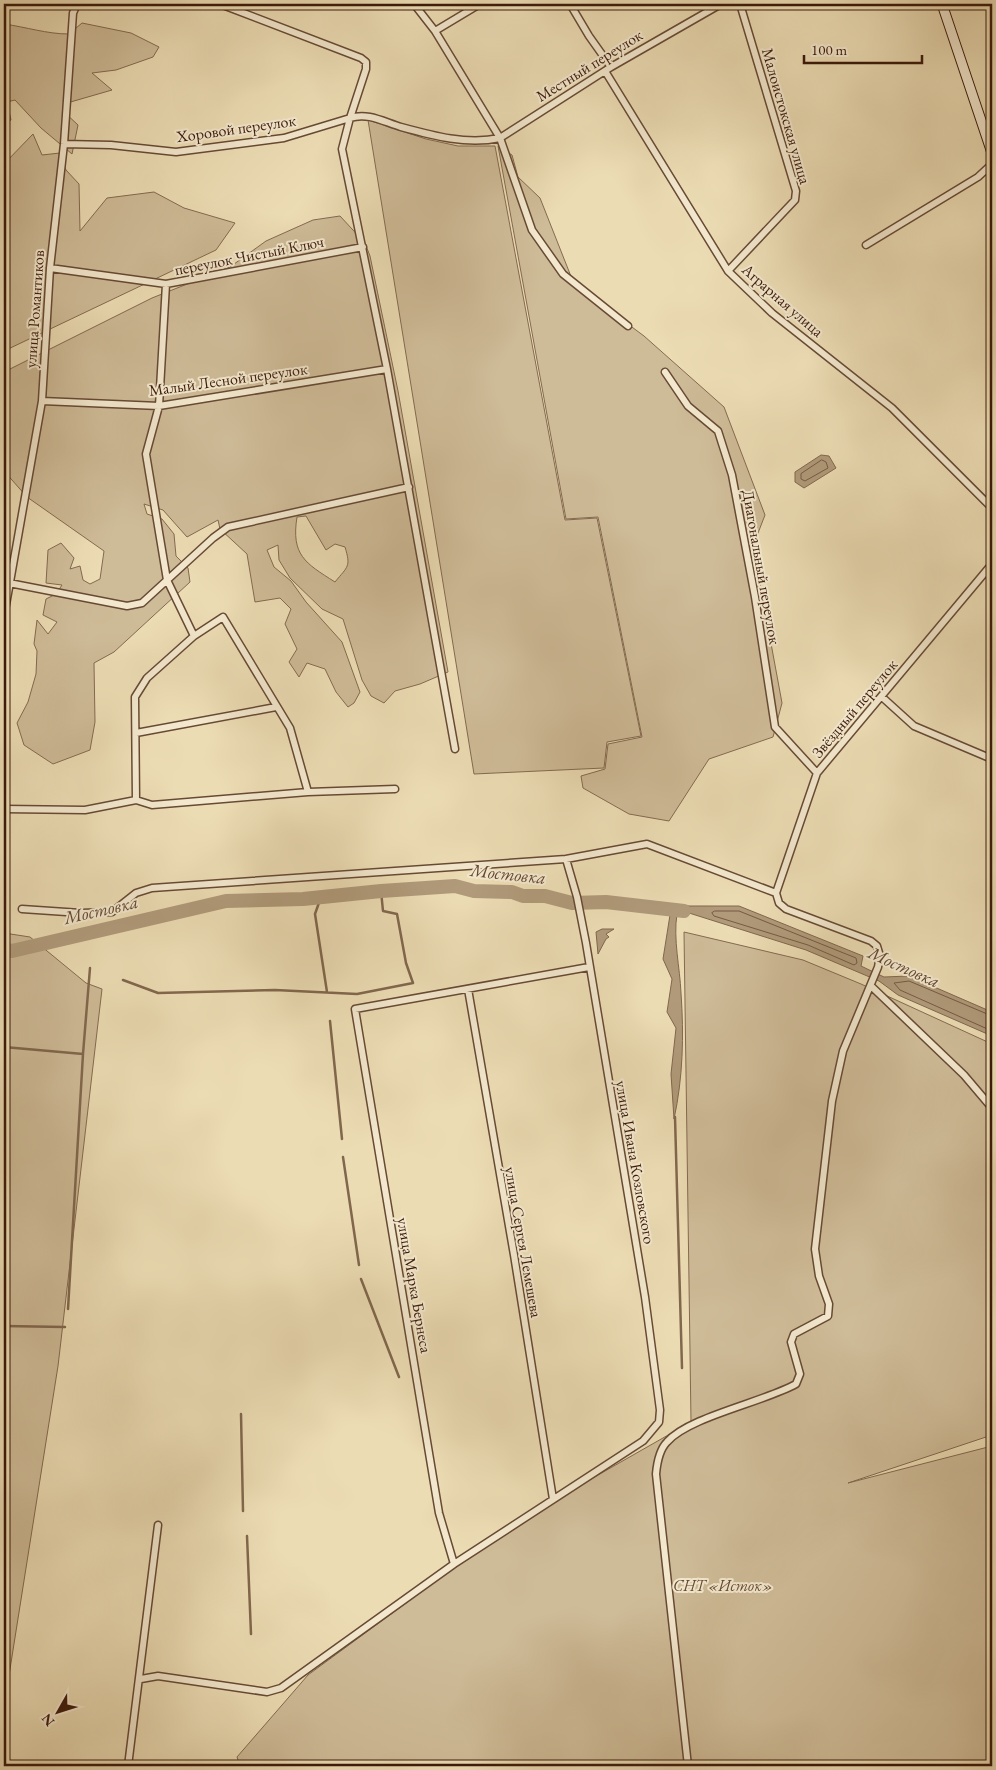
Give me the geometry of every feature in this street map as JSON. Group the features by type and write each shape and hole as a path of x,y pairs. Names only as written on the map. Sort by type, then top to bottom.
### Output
{"main road":[{"path":"942,4 992,153"}],"street":[{"name":"улица Романтиков","path":"4,616 42,401 50,268 64,144 73,13 77,4"},
{"path":"220,4 361,58 366,62 366,69 342,149 387,369 455,749"},
{"path":"414,4 435,31 500,138 532,230 563,274 628,326"},
{"path":"435,31 480,4"},
{"name":"Аграрная улица","path":"570,4 728,271 772,313 892,408 992,508"},
{"name":"Местный переулок","path":"500,138 608,69 721,4"},
{"name":"Малоистокская улица","path":"728,271 795,200 796,191 740,4"},
{"name":"Хоровой переулок","path":"64,144 111,145 176,152 284,138 366,115 432,136 481,142 500,138"},
{"path":"866,245 978,177 992,164"},
{"name":"переулок Чистый Ключ","path":"50,268 166,284 363,247"},
{"path":"166,284 159,406 146,454 167,580 194,636"},
{"name":"Малый Лесной переулок","path":"42,401 159,406 387,369"},
{"name":"Диагональный переулок","path":"664,372 688,406 718,431 732,475 753,589 775,728 817,773"},
{"path":"9,583 127,606 142,603 228,527 409,488"},
{"name":"Звёздный переулок","path":"776,893 817,773 992,564"},
{"path":"136,800 135,697 147,678 194,636 223,617 290,728 308,792"},
{"path":"882,697 914,726 992,758"},
{"path":"136,734 276,707"},
{"path":"4,809 85,810 136,800 152,805 308,792 395,789"},
{"path":"22,909 81,913 112,912 136,893 152,888 566,859 647,844 776,893 779,903 786,910 871,941 876,946 880,956 878,967 843,1051 832,1101 815,1249 819,1276 829,1304 828,1316 794,1334 791,1342 800,1374 799,1380 788,1388 684,1428 667,1442 657,1462 656,1474 666,1585 688,1766"},
{"name":"улица Ивана Козловского","path":"553,1499 643,1441 659,1422 660,1410 644,1297 579,908 566,859"},
{"path":"468,989 589,967"},
{"path":"872,983 964,1075 992,1108"},
{"name":"улица Марка Бернеса","path":"454,1564 439,1512 356,1009 468,989"},
{"name":"улица Сергея Лемешева","path":"468,989 514,1255 553,1499"},
{"path":"141,1679 158,1676 267,1692 281,1688 454,1564 553,1499"},
{"path":"128,1766 141,1679 158,1525"}],"green space":[{"path":"82,23 131,33 159,47 153,57 116,70 92,73 112,90 67,103 63,111 78,125 72,154 41,128 15,100 7,102 11,120 4,124 4,24 45,32 69,34"},
{"path":"368,120 426,139 458,146 495,146 565,520 597,518 641,736 607,742 604,768 474,774"},
{"path":"33,134 42,155 60,153 66,170 79,184 80,231 107,198 154,192 184,208 235,223 216,250 4,351 4,164"},
{"path":"498,146 512,155 518,177 540,198 574,284 644,336 724,407 765,515 753,546 782,703 773,737 709,759 669,821 629,814 583,788 581,776 605,769 608,744 642,737 598,517 566,519"},
{"path":"340,216 365,243 370,256 398,391 448,672 420,684 395,691 384,703 371,696 362,680 343,619 322,609 290,578 279,560 278,545 267,550 274,567 291,581 306,602 342,642 360,692 354,703 348,707 336,692 325,669 307,663 299,677 289,662 297,649 285,624 291,609 280,598 255,602 247,554 220,529 218,520 187,537 163,510 144,504 147,514 162,519 174,534 176,556 188,568 190,582 114,652 94,663 95,722 90,750 53,764 24,745 17,723 28,702 36,674 37,651 34,644 37,620 48,634 57,622 43,615 46,599 56,594 62,585 46,583 48,550 61,543 74,558 70,569 80,566 83,580 90,584 100,579 104,551 27,497 4,471 4,372 152,298 230,267 266,241 313,220","holes":["306,516 326,550 335,544 345,547 348,563 343,573 335,582 302,557 296,541 297,517"]},
{"name":"СНТ «Исток»","path":"684,932 803,960 861,984 992,1044 992,1435 848,1483 992,1446 992,1766 240,1766 237,1757 308,1675 447,1573 584,1483 691,1422"},
{"path":"4,933 30,937 86,983 102,989 58,1366 4,1707"}],"water":[{"path":"821,455 829,456 836,468 804,488 795,482 795,472"},
{"path":"675,904 689,906 739,906 863,956 861,966 884,977 909,976 992,1012 992,1036 898,995 879,981 806,950 689,913 677,914 676,933 681,993 682,1041 681,1072 674,1119 671,1074 676,1028 667,1012 672,979 663,959 670,915 666,909"},
{"path":"602,929 614,929 606,934 609,937 598,954 596,932"}],"waterway":[{"name":"Мостовка","path":"4,949 12,951 226,901 303,899 455,886 474,891 512,892 523,896 545,896 572,903 606,902 684,911"},
{"path":"123,980 158,993 275,990 357,994 413,983 406,963 397,914 383,911 381,891"},
{"path":"321,897 315,914 327,992"},
{"path":"4,1047 83,1054 90,968"},
{"path":"330,1021 342,1139"},
{"path":"68,1309 83,1054"},
{"path":"675,1117 682,1368"},
{"path":"343,1157 359,1265"},
{"path":"361,1279 399,1377"},
{"path":"4,1326 65,1327"},
{"path":"241,1414 243,1511"},
{"path":"247,1536 251,1634"}]}
